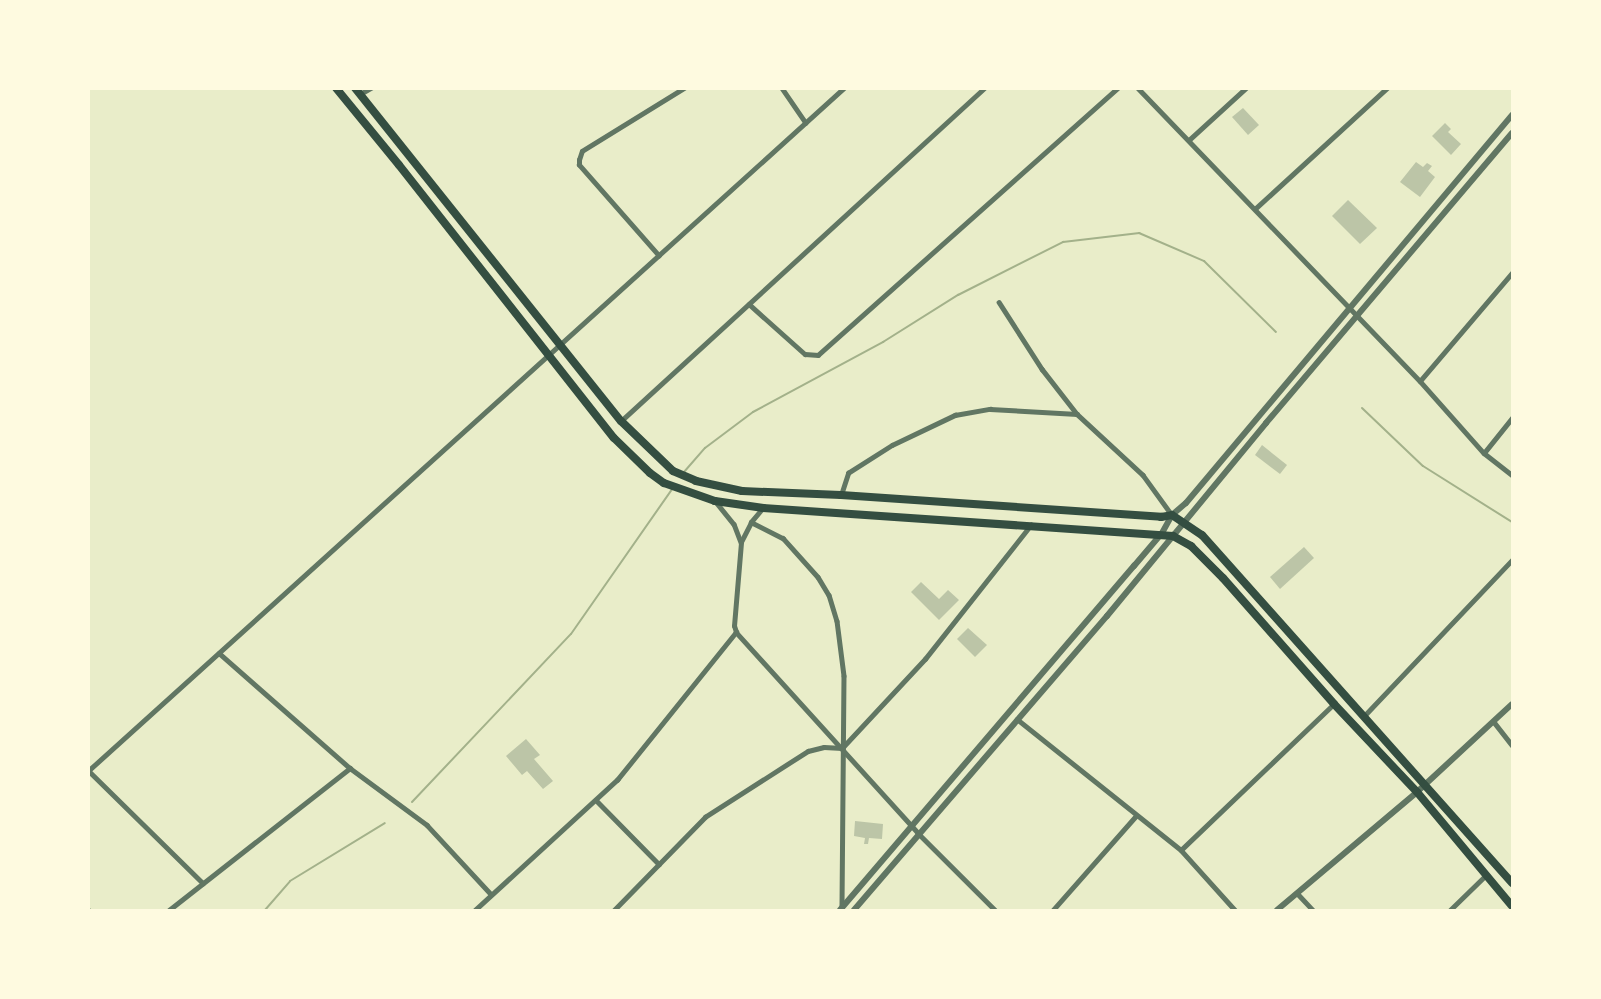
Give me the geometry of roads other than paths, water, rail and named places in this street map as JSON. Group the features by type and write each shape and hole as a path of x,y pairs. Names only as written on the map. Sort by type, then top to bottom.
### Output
{"highway":[{"path":"336,88 614,438 650,473 664,483 715,501 763,508 841,515 1031,524 1162,533 1173,536 1191,546 1223,578 1334,704 1417,792 1512,906"},
{"path":"357,92 558,346 621,421 673,471 696,481 742,491 1172,515 1203,536 1512,883"}],"street":[{"path":"357,92 370,88"},
{"path":"659,256 579,165 579,160 582,151 684,88"},
{"path":"782,88 806,123"},
{"path":"203,883 89,771 844,88"},
{"path":"621,421 984,88"},
{"path":"749,304 806,354 818,355 1118,88"},
{"path":"1138,88 1256,208 1420,381 1484,453 1512,474"},
{"path":"1189,140 1246,88"},
{"path":"1256,208 1386,88"},
{"path":"841,909 1162,533 1172,515 1186,503 1512,115"},
{"path":"854,910 1512,133"},
{"path":"1420,381 1512,273"},
{"path":"999,302 1042,369 1077,414 1143,475 1172,515"},
{"path":"841,495 848,473 892,445 955,415 990,410 1077,414"},
{"path":"1484,453 1512,418"},
{"path":"715,501 734,524 741,543"},
{"path":"475,910 617,780 736,632 741,543 751,522 763,508"},
{"path":"751,522 783,538 818,577 829,595 837,621 844,675 841,909"},
{"path":"842,748 925,659 1031,524"},
{"path":"1363,717 1512,560"},
{"path":"736,632 918,833 995,910"},
{"path":"219,653 350,768 427,825 491,894"},
{"path":"1181,850 1334,704"},
{"path":"1277,910 1417,792 1512,704"},
{"path":"1016,718 1181,850 1235,910"},
{"path":"1494,722 1512,745"},
{"path":"614,910 705,817 808,751 824,747 842,748"},
{"path":"169,910 350,768"},
{"path":"596,800 659,864"},
{"path":"1053,910 1136,816"},
{"path":"1450,910 1486,875"},
{"path":"1298,894 1313,910"}],"waterway":[{"path":"684,472 705,448 753,412 883,342 958,295 1063,242 1139,233 1204,261 1276,332"},
{"path":"1362,408 1423,466 1512,522"},
{"path":"412,802 571,634 672,489"},
{"path":"265,910 290,881 385,823"}]}
